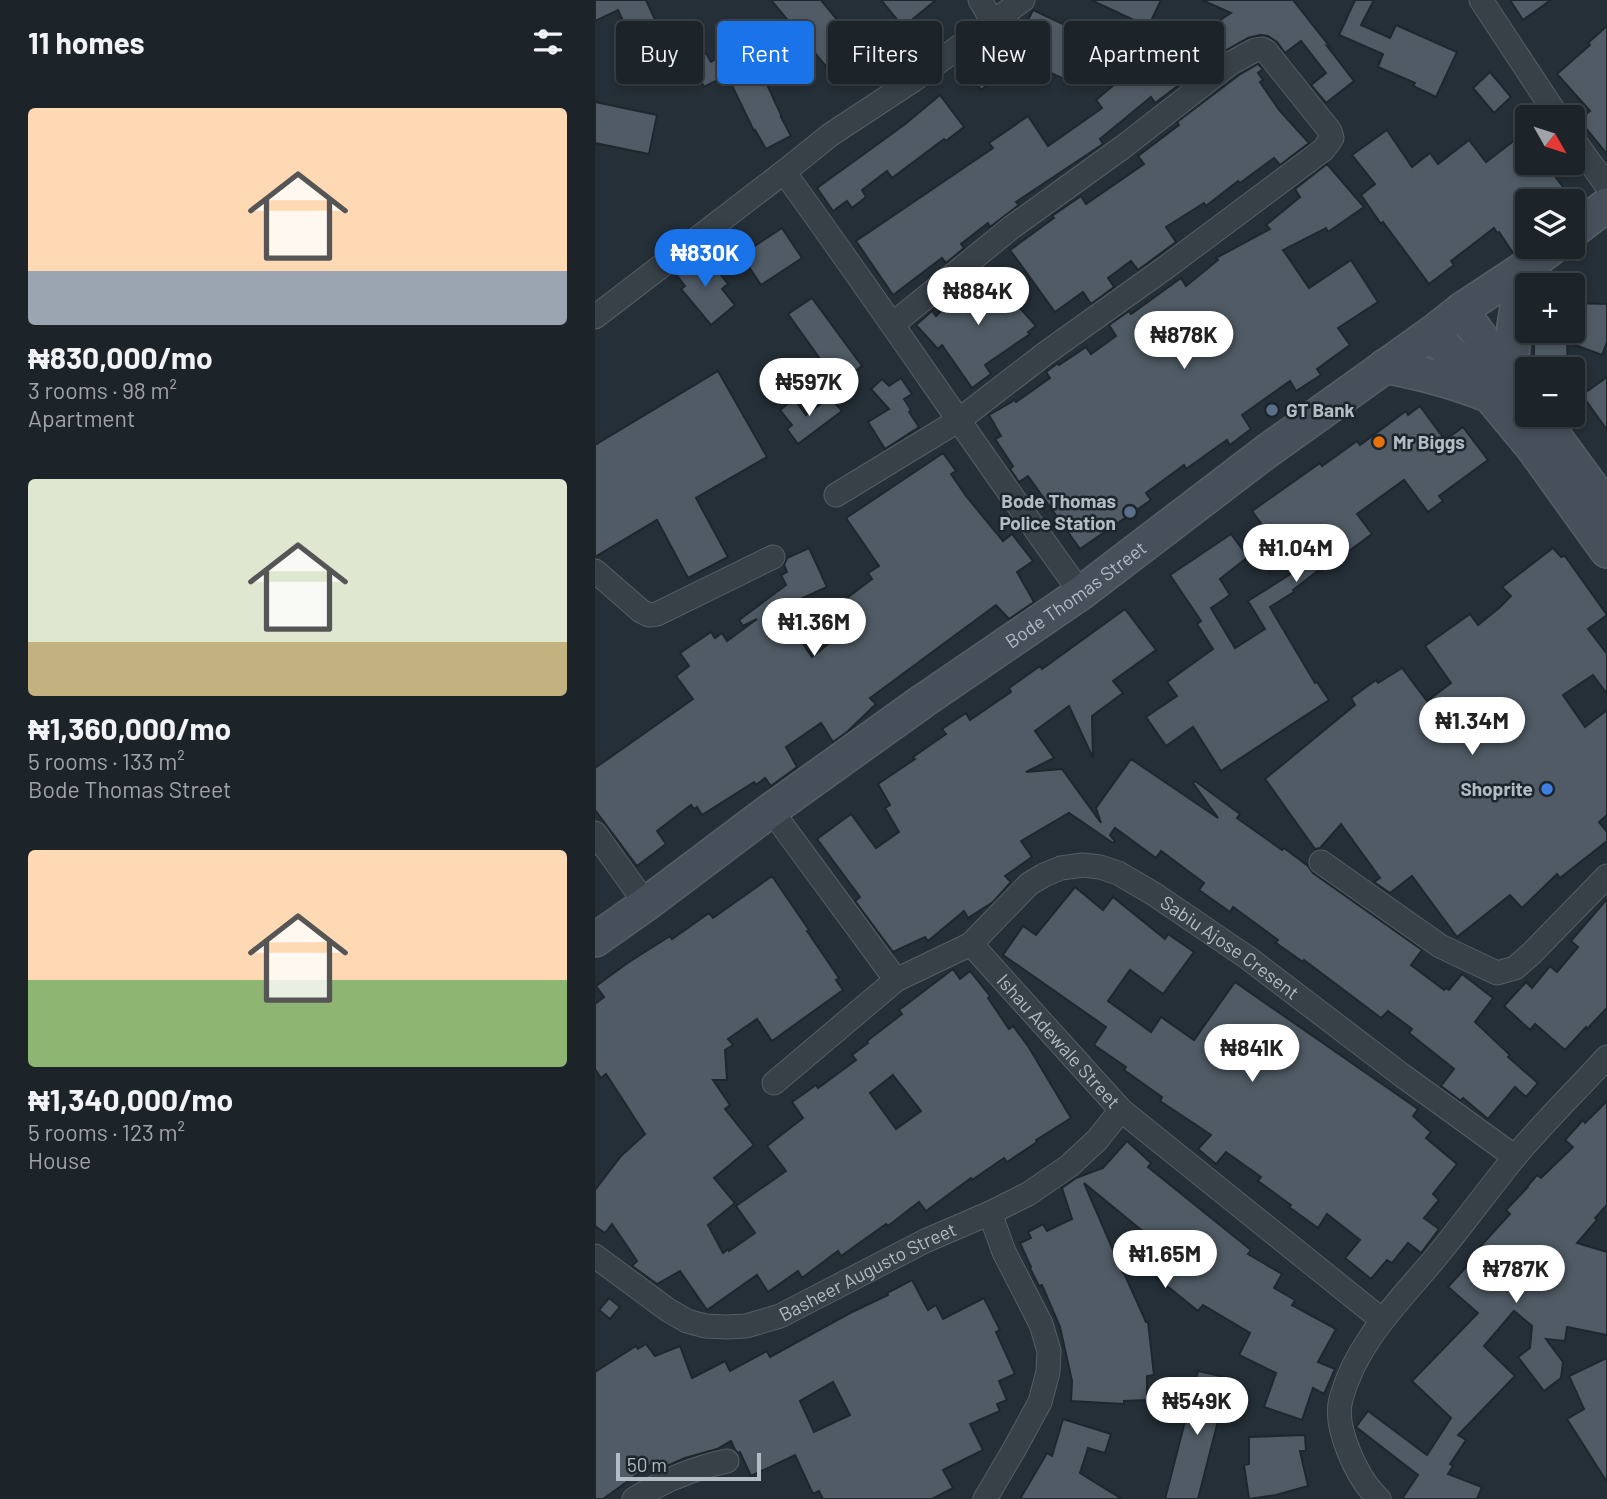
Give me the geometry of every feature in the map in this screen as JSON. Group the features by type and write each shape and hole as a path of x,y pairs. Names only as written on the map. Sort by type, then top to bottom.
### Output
{"main road":[{"path":"1585,222 1607,205"},
{"name":"Bode Thomas Street","path":"595,940 912,709 1081,593 1266,451 1536,259"},
{"path":"1510,391 1519,295 1540,259"},
{"path":"1461,310 1510,391 1533,448 1607,551"},
{"path":"1432,332 1510,391"},
{"path":"1385,366 1464,385 1510,391"},
{"path":"1548,427 1607,508"}],"street":[{"path":"980,0 992,21"},
{"path":"994,21 1023,0"},
{"path":"1481,0 1550,105"},
{"path":"595,317 830,135 956,49"},
{"path":"836,495 959,419 1165,268 1323,150 1332,138 1330,131 1266,51 1255,50 1231,63 1123,147 1012,227 893,324"},
{"path":"1585,156 1607,186"},
{"path":"784,172 1081,593"},
{"path":"595,571 649,615 657,614 773,557"},
{"path":"771,810 896,980"},
{"path":"595,833 646,905"},
{"path":"1321,862 1440,946 1497,973 1515,968 1531,954 1607,876"},
{"name":"Sabiu Ajose Cresent","path":"971,944 1029,884 1044,875 1061,868 1083,865 1118,873 1154,894 1248,958 1515,1157"},
{"path":"774,1083 896,980 971,944"},
{"name":"Ishau Adewale Street","path":"971,944 1121,1110 1382,1320"},
{"path":"1379,1499 1369,1490 1357,1469 1342,1434 1340,1402 1352,1367 1382,1320 1515,1157 1607,1057"},
{"name":"Basheer Augusto Street","path":"595,1256 687,1321 705,1326 746,1326 780,1316 925,1241 1028,1194 1069,1166 1097,1140 1121,1110"},
{"path":"985,1499 1040,1402 1048,1372 1049,1351 1041,1324 1004,1252 989,1213"},
{"path":"634,1499 657,1485 702,1466 727,1461"}],"building":[{"path":"595,0 646,0 656,21 623,21 618,10 595,21"},
{"path":"771,0 821,0 838,21 828,21 828,69 814,52 814,21 788,21"},
{"path":"881,0 936,0 910,21 898,21"},
{"path":"1091,0 1161,0 1151,21 1134,20"},
{"path":"1202,0 1293,0 1354,81 1326,103 1311,85 1326,73 1301,41 1285,53 1277,42 1268,36 1248,38 1224,51 1224,21 1219,21 1231,13"},
{"path":"1355,0 1374,0 1361,25 1390,38 1396,25 1457,52 1436,97 1413,86 1415,83 1378,67 1383,54 1339,35"},
{"path":"1510,0 1551,0 1523,20"},
{"path":"1033,10 1064,24 1064,79 1050,73 1050,21 1028,21"},
{"path":"1607,26 1607,154 1585,127 1585,115 1590,111 1557,74 1590,45 1588,43"},
{"path":"706,53 711,62 717,59 717,80 704,87 703,55"},
{"path":"1258,64 1263,69 1258,73 1263,80 1260,82 1279,110 1309,143 1280,165 1274,158 1206,206 1204,203 1166,227 1176,242 1138,270 1131,261 1108,278 1114,287 1091,304 1083,292 1055,312 1010,250 1081,196 1086,204 1144,164 1138,156 1179,125 1177,122 1239,75"},
{"path":"1490,72 1511,97 1494,113 1473,88"},
{"path":"731,84 767,84 791,136 766,149 754,131"},
{"path":"977,84 989,84 981,90"},
{"path":"1115,84 1180,84 1155,103 1151,97 1100,139 1103,144 1016,202 1019,205 990,227 988,223 961,244 964,248 946,263 942,258 893,295 856,241 993,148 989,143 1028,116 1048,146 1102,108 1096,100"},
{"path":"940,95 964,127 892,178 887,171 862,190 866,197 852,208 847,201 833,211 817,188 904,125"},
{"path":"595,102 657,115 649,154 595,143"},
{"path":"1387,130 1412,167 1430,153 1438,164 1469,140 1486,162 1515,140 1515,175 1554,175 1563,187 1515,189 1515,252 1513,253 1494,228 1451,261 1454,265 1429,284 1361,195 1375,184 1352,155"},
{"path":"1327,164 1364,207 1328,232 1326,228 1283,250 1309,288 1351,260 1378,302 1338,328 1350,345 1317,369 1321,375 1296,391 1290,381 1242,415 1251,429 1230,445 1227,440 1186,469 1184,465 1146,493 1151,500 1080,549 1028,476 1019,482 1010,469 1013,466 995,439 1001,436 989,415 1015,400 1016,402 1050,378 1046,372 1058,363 1059,365 1086,347 1091,354 1116,336 1109,325 1129,311 1131,314 1181,278 1186,286 1218,260 1216,258 1270,229 1266,225 1300,197 1295,189"},
{"path":"782,228 802,258 761,285 741,255"},
{"path":"699,255 709,267 712,264 728,284 722,289 735,305 711,325 681,289 685,286 675,273"},
{"path":"981,273 985,278 990,274 1036,326 1028,332 1030,334 985,365 991,374 972,388 942,345 938,349 916,325 932,311 936,316"},
{"path":"812,298 862,366 838,384 788,314"},
{"path":"1585,303 1607,304 1607,342 1602,355 1570,343 1585,343"},
{"path":"1534,343 1567,343 1568,357 1534,357"},
{"path":"718,371 767,457 696,498 728,557 688,578 657,520 595,557 595,445"},
{"path":"1607,377 1607,430 1585,399 1585,393"},
{"path":"901,378 912,394 904,399 919,427 885,449 868,422 889,409 871,389 882,379 889,386"},
{"path":"830,397 842,411 798,444 787,429 792,425 780,410 794,399 806,415"},
{"path":"1420,406 1445,440 1463,427 1488,460 1439,496 1443,501 1428,512 1404,480 1357,514 1372,534 1338,559 1337,556 1293,590 1294,592 1270,607 1315,683 1317,682 1329,700 1221,771 1193,727 1166,746 1146,717 1177,696 1167,682 1213,649 1197,624 1201,621 1170,575 1231,534 1248,557 1220,579 1230,595 1211,608 1235,648 1265,629 1248,601 1292,573 1286,565 1289,562 1252,511 1320,463 1322,466 1357,441 1360,445 1406,411 1408,415"},
{"path":"943,453 956,471 951,474 966,496 1003,541 1012,534 1033,561 1017,572 1034,602 1009,619 996,605 870,698 876,704 833,742 821,723 786,747 797,767 771,786 765,778 756,785 754,782 702,815 697,807 694,809 691,805 657,831 666,844 637,866 595,810 595,768 693,699 676,676 689,666 680,653 711,632 715,638 722,633 727,641 757,619 743,626 739,620 786,585 781,575 787,572 784,565 787,558 809,548 827,587 783,607 788,615 785,617 812,657 850,626 835,607 872,579 868,573 879,566 846,518"},
{"path":"1553,548 1561,557 1565,556 1607,615 1588,629 1607,654 1607,694 1593,675 1563,695 1585,727 1607,710 1607,815 1599,822 1607,832 1607,841 1560,878 1557,874 1522,908 1510,895 1457,937 1412,876 1390,893 1374,882 1380,878 1341,824 1320,848 1315,849 1265,779 1355,705 1351,698 1376,680 1378,683 1402,668 1427,701 1451,683 1425,646 1470,614 1478,625 1511,596 1502,587"},
{"path":"1125,609 1156,650 1113,681 1123,693 1092,716 1093,758 1069,706 1035,731 1054,758 1026,772 1062,769 1101,823 1096,808 1131,759 1218,818 1193,783 1195,781 1240,814 1237,818 1282,850 1284,848 1313,873 1422,950 1411,965 1444,990 1449,990 1462,974 1493,998 1475,1022 1510,1055 1508,1057 1538,1083 1526,1097 1515,1087 1488,1119 1463,1098 1461,1101 1441,1086 1454,1069 1409,1033 1412,1029 1388,1011 1381,1018 1304,960 1303,962 1276,943 1278,940 1233,907 1230,912 1199,890 1204,883 1161,851 1156,858 1115,828 1110,835 1115,841 1113,843 1069,813 1021,841 1032,857 1005,876 1011,882 993,902 968,918 964,911 928,941 925,937 893,952 855,901 860,897 817,839 851,814 876,848 899,832 885,808 890,805 878,784 946,734 942,729 966,713 970,720 1011,692 1009,688 1040,666 1042,669"},
{"path":"772,876 839,978 836,980 843,990 772,1041 757,1019 728,1039 733,1045 725,1050 727,1080 713,1080 730,1105 725,1109 754,1145 714,1178 735,1203 708,1225 723,1253 755,1233 736,1206 786,1171 767,1146 803,1118 792,1102 816,1085 818,1088 856,1060 852,1055 902,1014 899,1010 953,969 960,979 970,971 990,996 988,998 1009,1029 1013,1026 1028,1046 1071,1118 1007,1162 1004,1158 972,1180 971,1178 926,1211 919,1202 841,1256 838,1251 802,1278 798,1271 768,1292 757,1275 707,1310 680,1271 657,1284 632,1266 637,1261 612,1224 605,1233 595,1226 595,1190 621,1156 645,1134 606,1074 601,1078 595,1069 595,1004 604,997 596,986 629,962 670,936 672,939 709,913 713,918","holes":["893,1075 921,1111 896,1129 870,1093"]},
{"path":"1075,887 1103,910 1113,897 1165,939 1168,934 1194,952 1163,994 1130,970 1108,1001 1151,1032 1161,1017 1194,1040 1235,982 1418,1109 1413,1116 1431,1132 1426,1138 1457,1164 1433,1194 1439,1200 1424,1218 1439,1229 1421,1253 1408,1243 1392,1263 1387,1260 1371,1279 1345,1258 1360,1240 1327,1214 1318,1228 1258,1181 1261,1177 1226,1152 1216,1164 1198,1149 1211,1135 1160,1101 1162,1097 1094,1045 1106,1027 1003,955 1023,926 1036,935"},
{"path":"1607,899 1607,1008 1565,1050 1535,1024 1530,1030 1504,1006 1526,982 1532,988 1550,966 1557,972 1578,947 1571,941"},
{"path":"1607,1101 1607,1205 1577,1243 1607,1252 1607,1335 1567,1327 1565,1341 1546,1339 1563,1362 1561,1378 1544,1391 1518,1357 1530,1348 1532,1326 1514,1311 1484,1346 1515,1376 1458,1435 1466,1440 1450,1464 1453,1466 1448,1474 1482,1487 1477,1499 1402,1499 1418,1475 1356,1427 1368,1411 1427,1455 1451,1418 1412,1381 1478,1313 1448,1287 1468,1265 1465,1263 1510,1214 1506,1210 1537,1175 1541,1178 1573,1147 1565,1140 1583,1120 1585,1123"},
{"path":"1127,1141 1151,1163 1148,1167 1251,1250 1248,1254 1282,1274 1274,1288 1295,1300 1292,1305 1336,1329 1318,1362 1335,1369 1324,1394 1313,1388 1302,1420 1264,1407 1276,1373 1239,1355 1250,1333 1203,1305 1198,1311 1146,1269 1163,1248 1084,1183 1123,1273 1148,1322 1154,1375 1147,1376 1147,1400 1124,1401 1124,1404 1071,1401 1072,1381 1060,1327 1020,1243 1031,1238 1028,1232 1043,1224 1047,1231 1072,1219 1062,1188 1076,1178 1103,1168"},
{"path":"912,1280 928,1310 936,1305 943,1319 984,1298 1000,1330 996,1332 1015,1374 999,1381 1007,1400 997,1404 1000,1411 970,1424 983,1450 943,1470 953,1488 932,1499 823,1499 819,1491 813,1494 795,1455 751,1476 740,1452 735,1450 731,1441 717,1449 685,1458 660,1469 656,1461 603,1499 595,1499 595,1372 636,1346 638,1349 646,1344 655,1356 680,1346 692,1378 725,1361 730,1371 767,1351 770,1357 888,1295 887,1293","holes":["833,1382 850,1415 814,1432 800,1401"]},
{"path":"609,1298 620,1307 610,1319 599,1310"},
{"path":"1607,1358 1607,1482 1567,1419 1584,1409 1569,1376"},
{"path":"1198,1371 1229,1378 1198,1499 1165,1499"},
{"path":"1063,1419 1111,1434 1105,1453 1088,1448 1080,1473 1122,1499 1020,1499 1047,1453 1052,1456"},
{"path":"1305,1435 1306,1451 1300,1451 1308,1486 1249,1499 1244,1465 1249,1464 1249,1437"}],"place":[{"name":"GT Bank","path":"1272,410"},
{"name":"Mr Biggs","path":"1379,442"},
{"name":"Bode Thomas Police Station","path":"1130,512"},
{"name":"Shoprite","path":"1547,789"}]}
